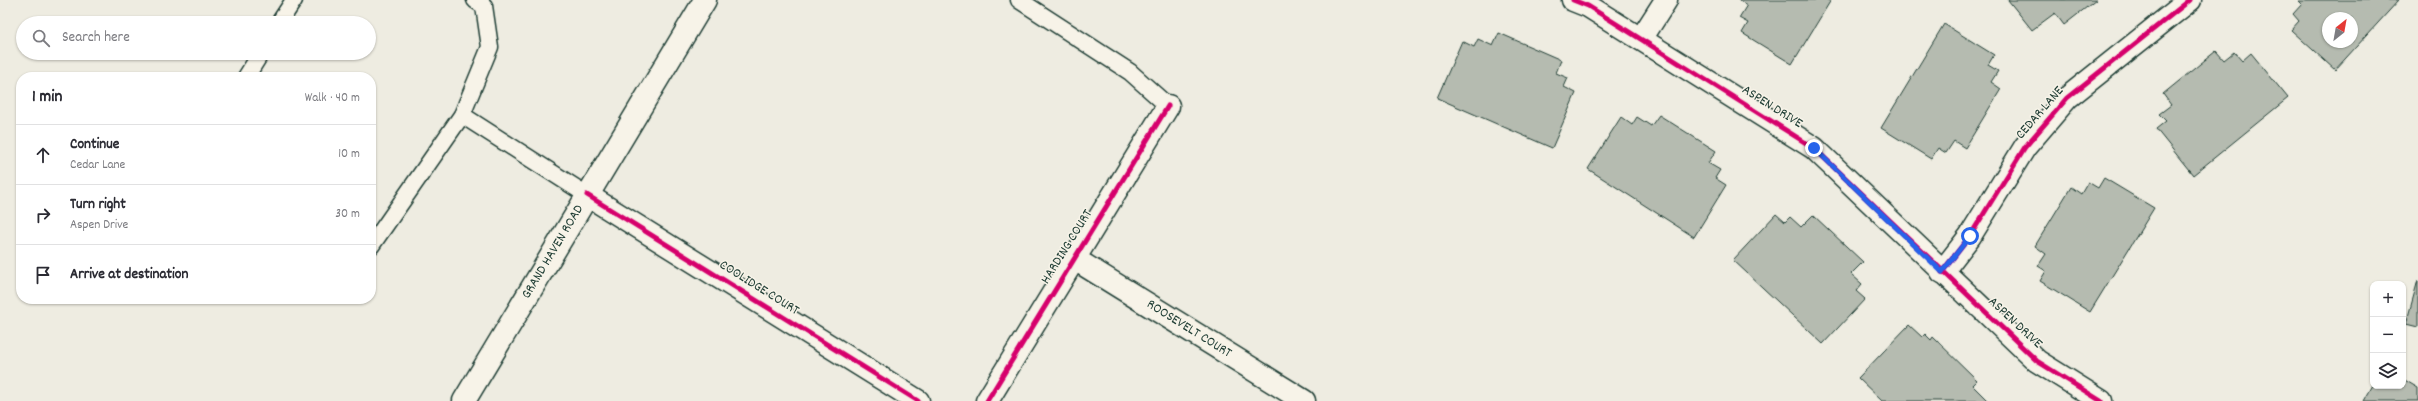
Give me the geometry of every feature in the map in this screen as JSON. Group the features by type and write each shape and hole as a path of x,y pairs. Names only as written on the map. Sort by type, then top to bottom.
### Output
{"street":[{"name":"GRAND HAVEN ROAD","path":"464,401 704,0"},
{"name":"ASPEN DRIVE","path":"1573,0 1588,6 1814,148 1942,272 2037,361 2101,401"},
{"path":"1641,39 1666,0"},
{"name":"CEDAR LANE","path":"1942,272 1970,236 2025,147 2067,98 2190,0"},
{"name":"HARDING COURT","path":"987,401 1073,258 1168,106"},
{"name":"COOLIDGE COURT","path":"587,195 918,401"},
{"name":"ROOSEVELT COURT","path":"1073,258 1304,401"}],"lane":[{"path":"284,16 294,0"},
{"path":"376,239 462,115 490,47 484,6 475,0"},
{"path":"1019,0 1130,72 1168,106"},
{"path":"249,72 257,60"},
{"path":"462,115 587,195"}],"building":[{"path":"1738,0 1831,0 1792,64 1742,33 1748,23 1739,18 1747,5"},
{"path":"2008,0 2096,0 2064,25 2055,13 2032,30"},
{"path":"2298,0 2399,0 2358,45 2358,12 2322,12 2322,48 2355,48 2335,70 2291,30 2299,21 2293,14 2302,4"},
{"path":"1944,24 1994,55 1988,65 1998,71 1991,82 2001,89 1965,148 1954,141 1946,153 1938,148 1931,159 1881,128"},
{"path":"1499,33 1561,60 1556,73 1568,78 1564,87 1576,93 1552,148 1437,98 1462,41 1474,47 1478,39 1493,46"},
{"path":"2216,51 2224,60 2234,52 2242,61 2251,53 2288,98 2193,175 2156,129 2166,121 2159,114 2171,105 2163,94"},
{"path":"1659,115 1716,151 1708,163 1720,170 1715,178 1726,185 1694,237 1588,169 1621,117 1632,125 1637,117 1651,126"},
{"path":"2104,178 2154,208 2090,312 2040,281 2046,271 2038,266 2046,254 2035,246 2071,187 2081,194 2088,182 2098,188"},
{"path":"1776,214 1785,222 1790,217 1801,227 1813,215 1863,262 1851,274 1862,284 1856,291 1865,299 1823,344 1733,260"},
{"path":"2418,280 2418,327 2406,324"},
{"path":"1909,325 1922,337 1925,334 1931,340 1933,337 1977,380 1972,385 1988,401 1882,401 1858,378"},
{"path":"2406,381 2418,388 2418,401 2364,401 2371,389 2406,389"}],"cycle path":[{"path":"1573,0 1588,6 1814,148 2037,361 2101,401"},
{"path":"1942,272 1970,236 2025,147 2067,98 2190,0"},
{"path":"987,401 1168,106"},
{"path":"587,195 918,401"}],"route":[{"path":"1814,148 1942,272 1970,236"}]}
